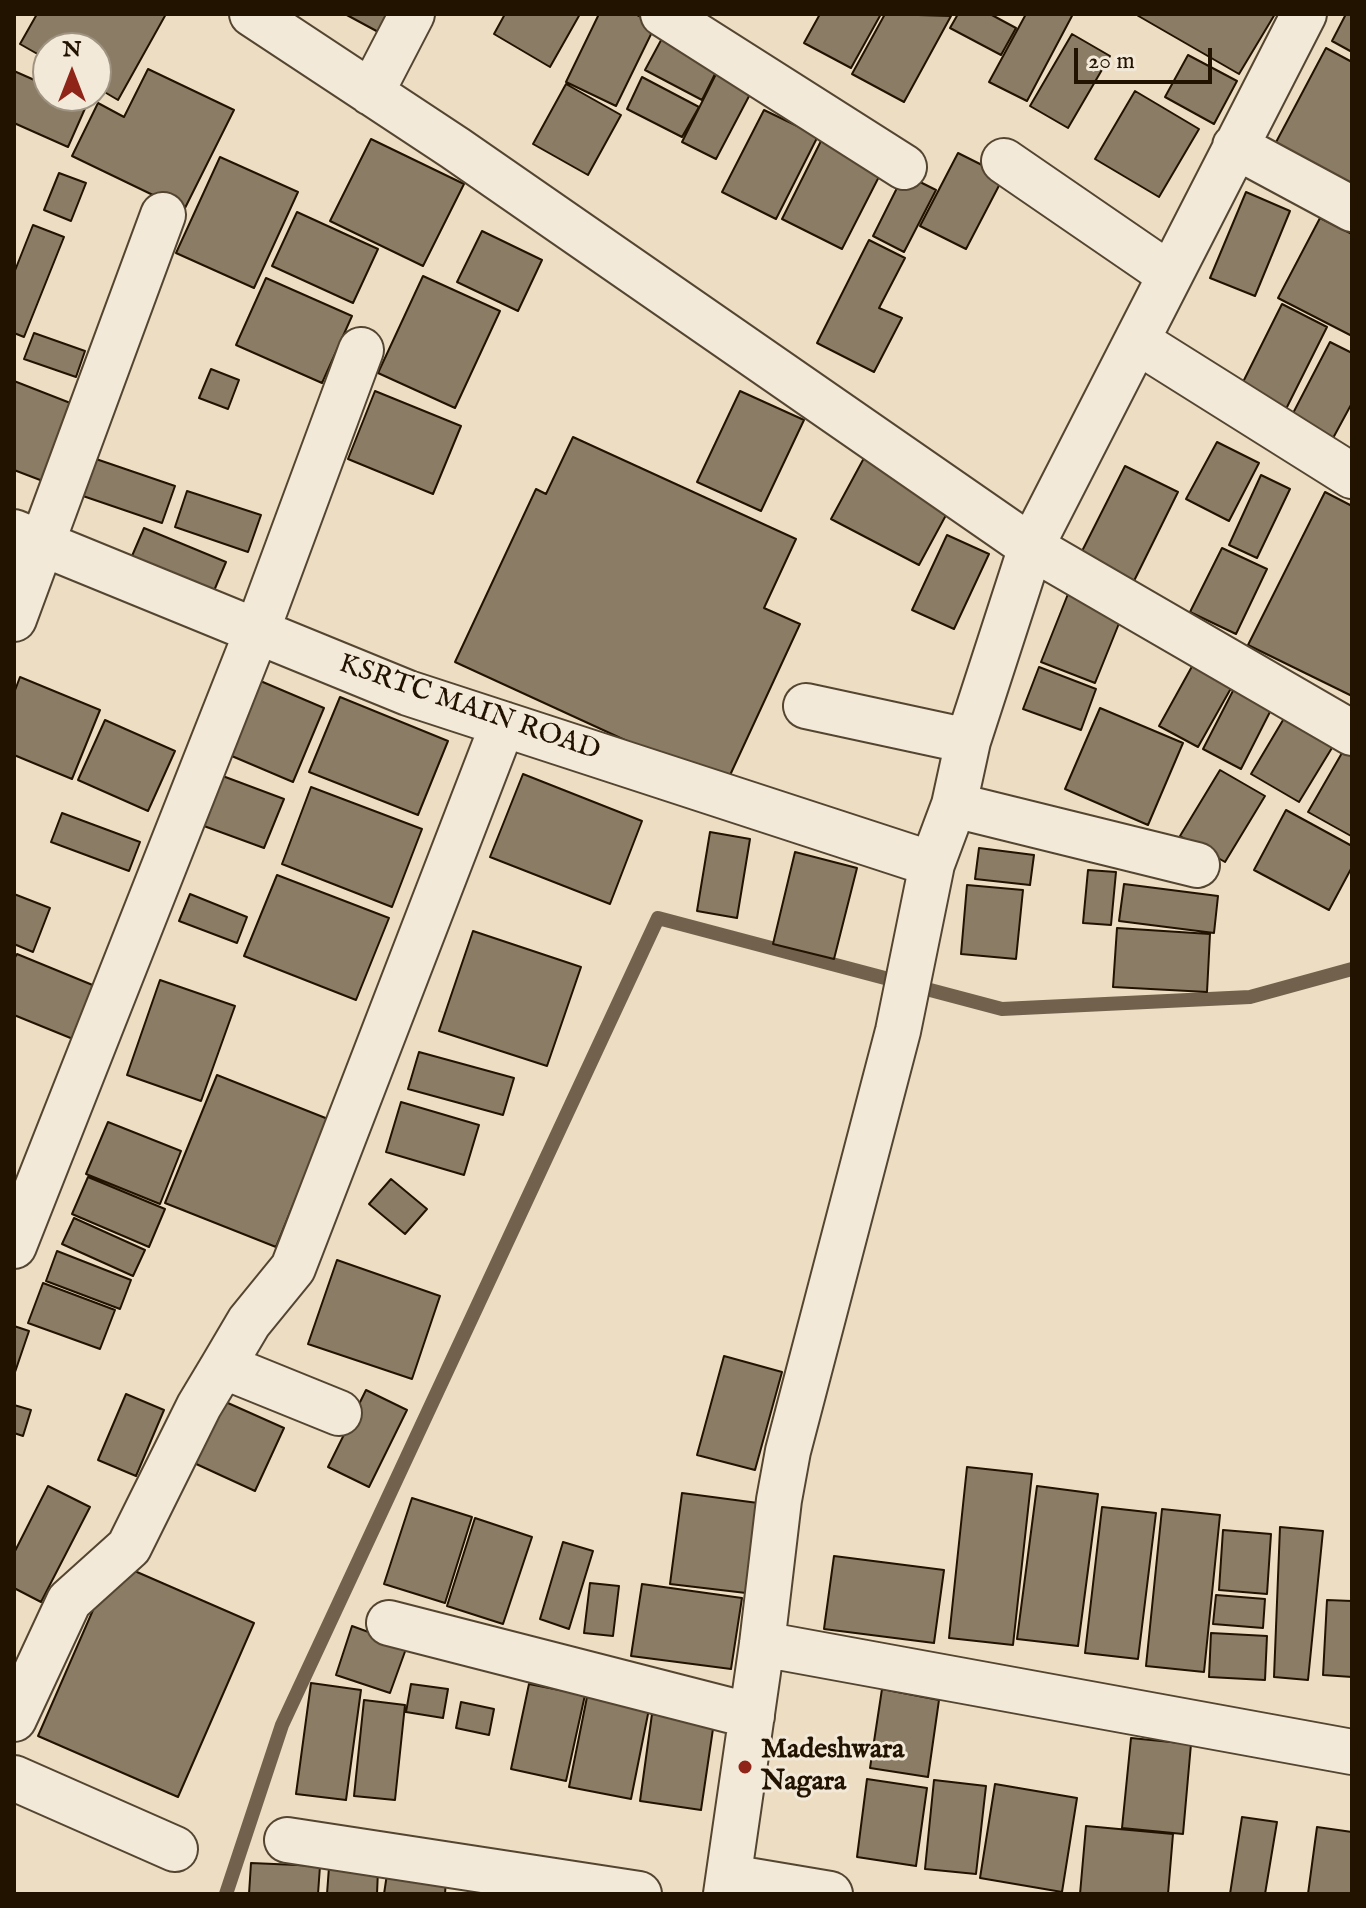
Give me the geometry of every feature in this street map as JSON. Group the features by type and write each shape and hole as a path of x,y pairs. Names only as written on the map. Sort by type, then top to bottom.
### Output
{"street":[{"path":"252,14 455,148 1031,547 1352,733"},
{"path":"371,93 412,14"},
{"path":"663,14 904,167"},
{"path":"830,1894 728,1885 788,1451 898,1031 932,864 954,805 968,741 1031,547 1304,14"},
{"path":"1235,146 1352,209"},
{"path":"1004,161 1170,275"},
{"path":"14,619 29,537 163,215"},
{"path":"1137,341 1352,476"},
{"path":"14,1246 257,631 361,350"},
{"name":"KSRTC MAIN ROAD","path":"29,537 408,693 932,864"},
{"path":"806,706 968,741"},
{"path":"14,1719 69,1601 129,1547 199,1406 249,1322 293,1268 503,724"},
{"path":"954,805 1197,865"},
{"path":"223,1366 339,1413"},
{"path":"389,1623 752,1716"},
{"path":"762,1644 1352,1752"},
{"path":"14,1778 175,1849"},
{"path":"287,1840 639,1894"}],"building":[{"path":"37,14 166,14 118,100 112,96 112,32 32,32 32,51 20,44"},
{"path":"345,14 393,14 382,34"},
{"path":"505,14 580,14 550,67 494,34"},
{"path":"599,14 635,14 656,24 616,106 566,82"},
{"path":"820,14 881,14 851,68 804,43"},
{"path":"885,14 951,16 904,102 852,74"},
{"path":"958,14 990,14 1016,28 1001,55 950,28"},
{"path":"1026,14 1073,14 1027,101 989,82"},
{"path":"1135,14 1275,14 1239,74"},
{"path":"1346,14 1352,14 1352,52 1332,41"},
{"path":"666,31 722,60 702,100 645,70"},
{"path":"1072,34 1110,56 1068,128 1030,106"},
{"path":"1326,48 1352,62 1352,187 1274,146"},
{"path":"1188,55 1237,81 1214,124 1165,97"},
{"path":"721,64 757,81 716,159 682,142"},
{"path":"148,69 234,110 184,210 72,156 94,112 112,111 124,117"},
{"path":"14,71 32,79 32,112 83,112 68,147 14,123"},
{"path":"642,77 699,107 682,137 627,109"},
{"path":"566,84 621,115 588,175 533,144"},
{"path":"1135,91 1199,129 1159,197 1095,159"},
{"path":"764,110 818,136 776,219 722,192"},
{"path":"825,133 886,163 842,249 782,219"},
{"path":"371,139 464,184 423,266 330,221"},
{"path":"958,153 1004,176 966,249 920,226"},
{"path":"220,157 298,192 254,288 176,253"},
{"path":"59,173 86,183 71,221 44,210"},
{"path":"904,174 936,190 904,252 873,236"},
{"path":"1246,192 1290,211 1255,296 1210,278"},
{"path":"297,212 378,249 353,303 272,266"},
{"path":"1320,218 1352,234 1352,336 1278,298"},
{"path":"33,225 64,237 24,337 14,333 14,273"},
{"path":"482,231 542,260 518,311 457,282"},
{"path":"869,240 905,258 879,308 902,318 874,372 817,343"},
{"path":"423,276 500,311 455,408 378,373"},
{"path":"266,278 352,316 322,383 236,345"},
{"path":"1282,304 1327,327 1282,417 1237,394"},
{"path":"34,333 85,351 76,377 24,359"},
{"path":"1330,342 1352,353 1352,403 1332,440 1290,419"},
{"path":"211,369 239,380 228,409 199,398"},
{"path":"14,381 78,406 48,483 14,470"},
{"path":"375,391 461,426 433,494 348,459"},
{"path":"740,391 804,420 761,511 697,482"},
{"path":"573,437 796,539 764,608 800,624 725,786 455,662 536,489 546,494"},
{"path":"1217,442 1259,463 1229,521 1186,499"},
{"path":"864,458 952,504 919,565 831,519"},
{"path":"96,459 175,486 162,523 83,496"},
{"path":"1125,466 1178,492 1129,591 1075,565"},
{"path":"1261,475 1290,489 1257,558 1229,545"},
{"path":"187,491 261,515 248,552 175,527"},
{"path":"1325,492 1352,506 1352,696 1248,645"},
{"path":"144,528 226,562 211,598 129,563"},
{"path":"947,535 989,554 954,629 912,610"},
{"path":"1222,548 1267,569 1236,634 1190,612"},
{"path":"1068,594 1122,616 1095,683 1041,662"},
{"path":"1200,652 1239,674 1198,747 1159,726"},
{"path":"1039,667 1096,689 1081,730 1023,709"},
{"path":"20,677 100,710 72,779 14,755 14,693"},
{"path":"251,677 324,708 293,782 220,751"},
{"path":"1237,683 1275,702 1241,769 1203,749"},
{"path":"340,697 448,741 418,815 309,772"},
{"path":"1100,708 1183,743 1148,825 1065,789"},
{"path":"1289,710 1338,738 1299,802 1251,774"},
{"path":"105,720 175,751 148,811 78,780"},
{"path":"1346,746 1352,749 1351,836 1308,812"},
{"path":"1220,770 1265,796 1225,862 1180,836"},
{"path":"212,772 284,799 264,848 193,822"},
{"path":"523,774 642,821 610,904 490,857"},
{"path":"311,787 422,829 392,907 282,864"},
{"path":"1286,810 1352,846 1352,867 1329,910 1254,870"},
{"path":"62,813 140,842 129,871 51,842"},
{"path":"710,832 750,839 737,918 697,911"},
{"path":"979,848 1034,855 1030,885 975,879"},
{"path":"795,852 857,868 834,959 773,944"},
{"path":"1088,870 1116,872 1111,925 1083,923"},
{"path":"277,875 389,918 356,1000 244,956"},
{"path":"1124,884 1218,896 1214,933 1119,921"},
{"path":"967,885 1023,890 1016,959 961,954"},
{"path":"14,894 50,908 33,952 14,944"},
{"path":"190,894 247,917 237,943 179,921"},
{"path":"1117,928 1210,934 1207,992 1113,987"},
{"path":"473,931 581,967 547,1066 439,1031"},
{"path":"17,954 95,986 73,1039 14,1015 14,959"},
{"path":"160,980 235,1006 201,1101 127,1075"},
{"path":"419,1052 514,1078 503,1115 408,1089"},
{"path":"217,1075 328,1119 276,1247 165,1203"},
{"path":"401,1102 479,1125 464,1175 386,1152"},
{"path":"108,1122 181,1151 160,1204 86,1174"},
{"path":"88,1177 165,1209 149,1247 72,1214"},
{"path":"391,1179 427,1209 405,1234 369,1204"},
{"path":"74,1218 145,1250 133,1276 62,1244"},
{"path":"57,1251 131,1280 120,1309 46,1281"},
{"path":"337,1260 440,1296 412,1379 308,1344"},
{"path":"43,1283 115,1310 100,1349 28,1323"},
{"path":"14,1326 29,1331 14,1375"},
{"path":"724,1356 782,1372 755,1470 697,1455"},
{"path":"366,1390 407,1410 369,1487 328,1467"},
{"path":"126,1394 164,1410 136,1476 98,1460"},
{"path":"210,1395 284,1428 255,1491 181,1457"},
{"path":"14,1405 31,1410 23,1436 14,1433"},
{"path":"967,1467 1032,1474 1013,1645 949,1638"},
{"path":"48,1486 90,1507 41,1602 14,1588 14,1553"},
{"path":"1037,1486 1098,1494 1078,1646 1017,1639"},
{"path":"682,1493 758,1503 746,1593 670,1584"},
{"path":"412,1498 472,1517 445,1603 384,1584"},
{"path":"1102,1507 1156,1513 1138,1659 1085,1653"},
{"path":"1162,1509 1220,1515 1204,1672 1146,1666"},
{"path":"475,1518 532,1537 503,1624 447,1606"},
{"path":"1280,1527 1323,1531 1308,1680 1274,1677"},
{"path":"1223,1530 1271,1534 1267,1594 1219,1590"},
{"path":"563,1542 593,1551 569,1629 540,1619"},
{"path":"834,1556 944,1570 934,1643 824,1629"},
{"path":"114,1562 254,1623 178,1797 38,1736"},
{"path":"590,1583 619,1586 613,1636 584,1633"},
{"path":"642,1584 742,1598 731,1669 631,1656"},
{"path":"1216,1595 1265,1599 1263,1628 1213,1624"},
{"path":"1327,1600 1352,1601 1352,1677 1323,1675"},
{"path":"352,1626 407,1646 390,1693 336,1675"},
{"path":"1211,1633 1267,1636 1265,1680 1209,1677"},
{"path":"311,1683 361,1690 346,1800 296,1794"},
{"path":"411,1684 448,1689 443,1718 406,1712"},
{"path":"529,1684 585,1695 566,1781 511,1769"},
{"path":"882,1689 939,1700 928,1777 870,1768"},
{"path":"587,1697 649,1709 631,1799 569,1787"},
{"path":"364,1700 405,1705 395,1800 354,1796"},
{"path":"461,1702 494,1709 489,1735 456,1728"},
{"path":"652,1714 714,1722 701,1810 640,1801"},
{"path":"1131,1738 1191,1744 1183,1834 1122,1828"},
{"path":"867,1779 927,1788 916,1866 857,1857"},
{"path":"934,1780 986,1786 976,1874 925,1869"},
{"path":"995,1784 1077,1798 1062,1892 980,1878"},
{"path":"1242,1817 1277,1822 1265,1894 1230,1894"},
{"path":"1086,1826 1173,1834 1168,1894 1080,1894"},
{"path":"1317,1827 1352,1832 1352,1894 1308,1894"},
{"path":"251,1863 320,1866 318,1894 249,1894"},
{"path":"329,1867 378,1870 377,1894 327,1894"},
{"path":"387,1874 446,1880 445,1894 384,1894"}],"waterway":[{"path":"226,1894 282,1725 658,918 1002,1009 1250,997 1352,969"}],"place":[{"name":"Madeshwara Nagara","path":"745,1767"}]}
